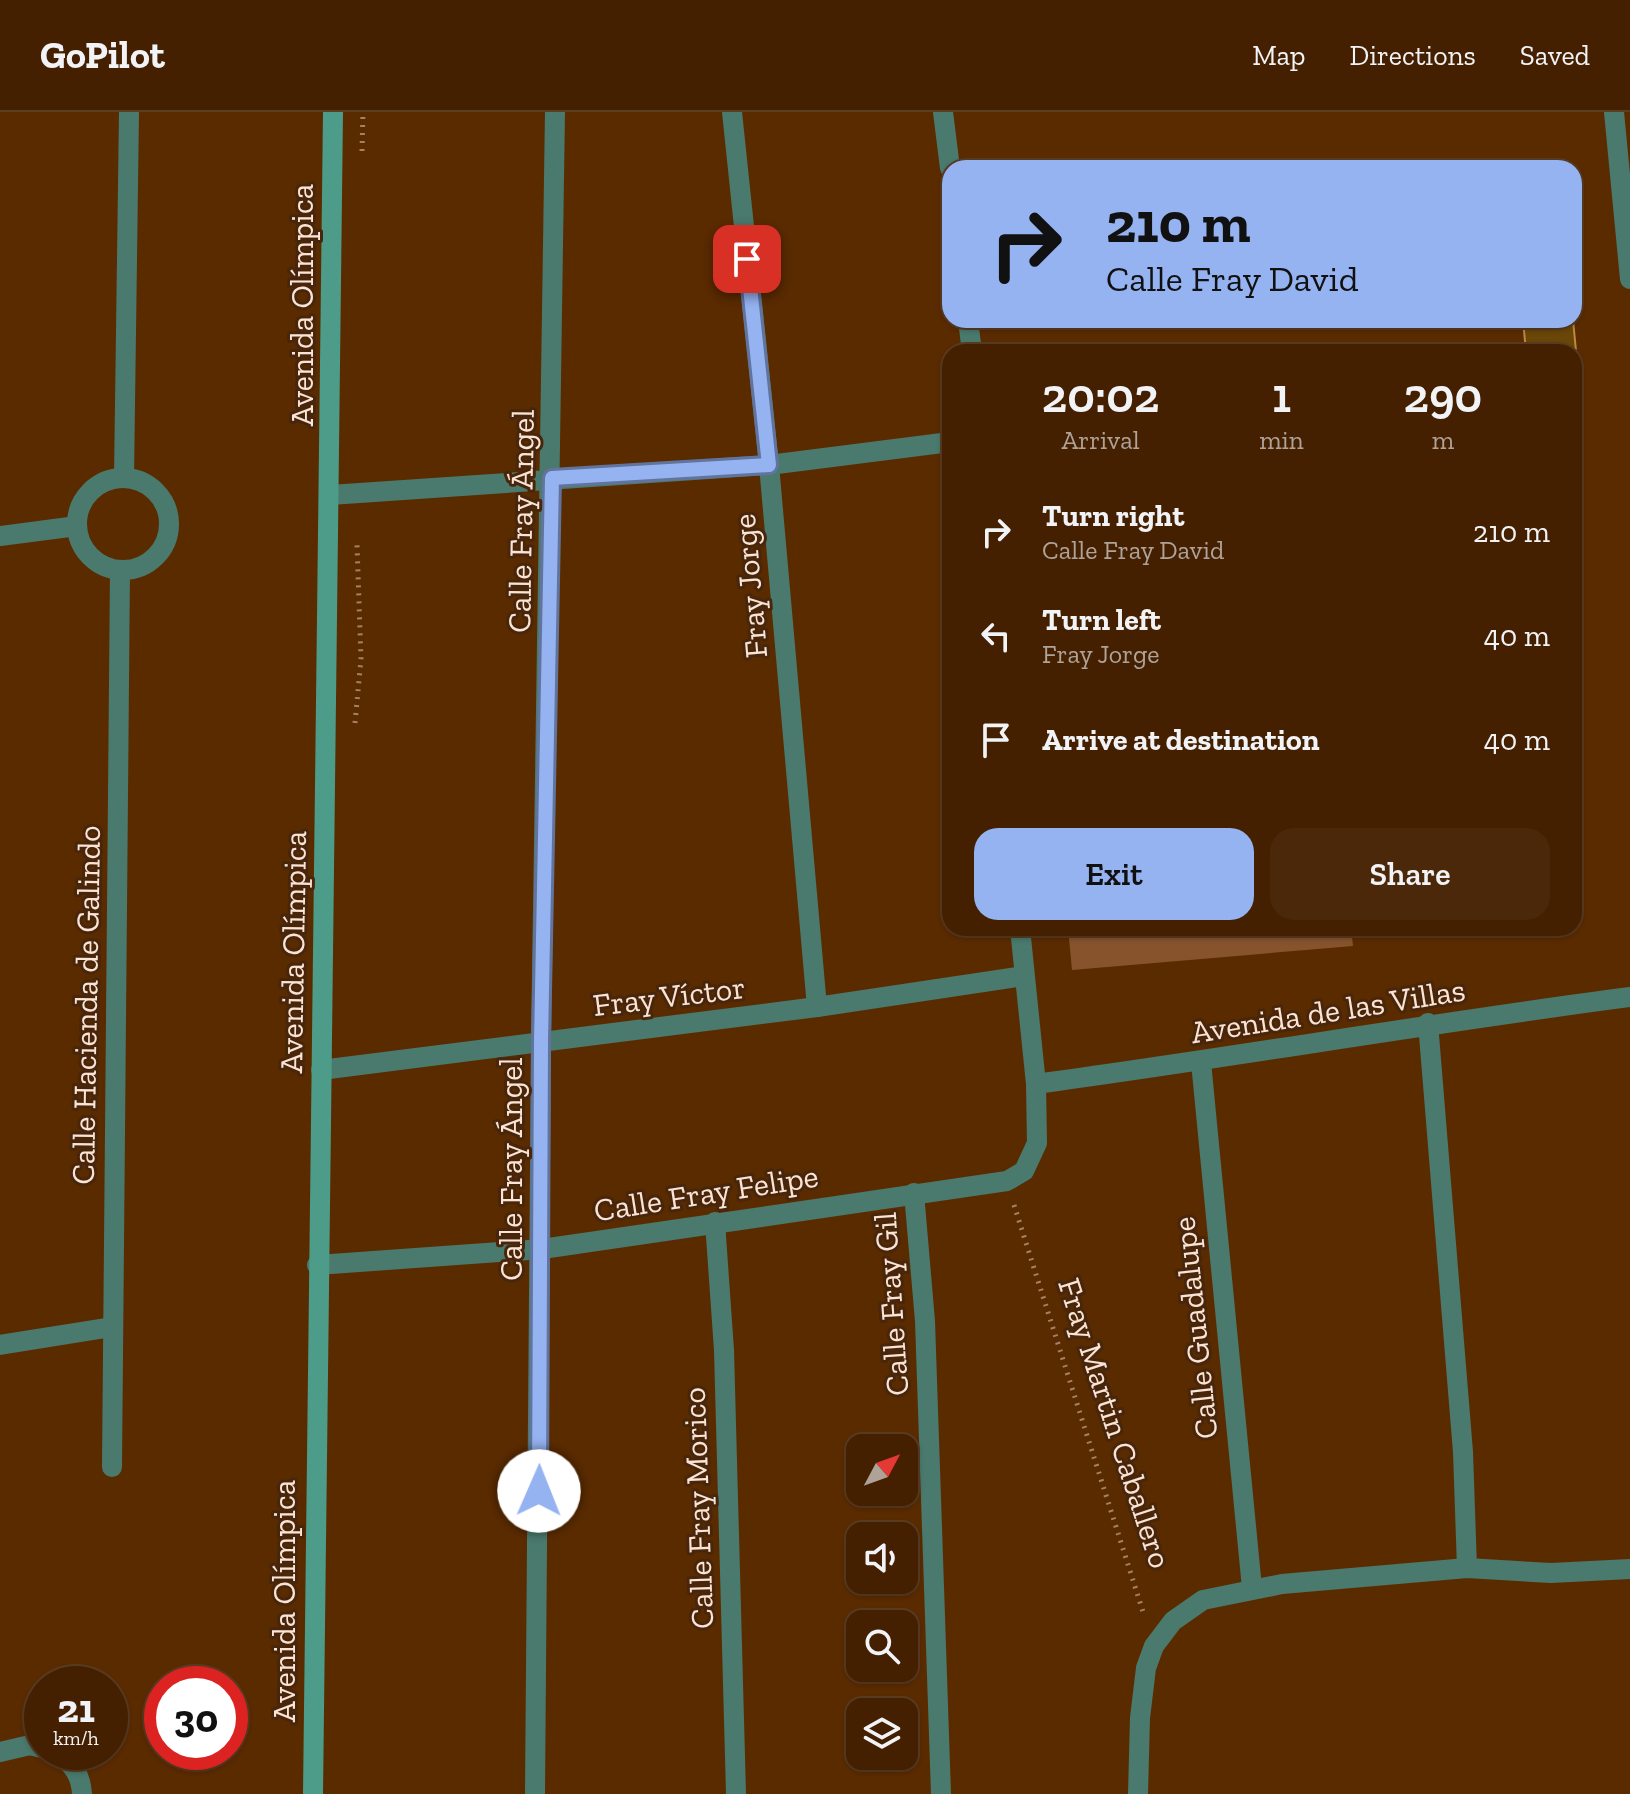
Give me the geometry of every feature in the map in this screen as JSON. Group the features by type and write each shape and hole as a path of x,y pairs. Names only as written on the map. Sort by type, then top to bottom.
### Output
{"street":[{"path":"124,478 129,112"},
{"name":"Avenida Olímpica","path":"313,1794 333,112"},
{"name":"Calle Fray Ángel","path":"535,1794 542,1249 541,1042 552,478 555,112"},
{"name":"Fray Jorge","path":"732,112 769,465 817,1007"},
{"path":"943,112 949,160"},
{"path":"1614,112 1630,279"},
{"path":"330,495 769,465 942,443"},
{"path":"124,478 138,480 151,487 168,511 169,526 159,553 135,569 120,570 95,561 86,551 77,526 85,497 109,480 124,478"},
{"path":"0,536 77,526"},
{"name":"Calle Hacienda de Galindo","path":"112,1467 120,570"},
{"path":"1007,1181 1024,1171 1037,1143 1036,1084 1021,936"},
{"name":"Fray Víctor","path":"321,1070 817,1007 1024,976"},
{"name":"Avenida de las Villas","path":"1036,1084 1201,1062 1428,1023 1630,997"},
{"path":"1428,1023 1463,1452 1467,1568"},
{"name":"Calle Guadalupe","path":"1201,1062 1252,1588"},
{"name":"Calle Fray Felipe","path":"317,1265 542,1249 1007,1181"},
{"name":"Calle Fray Gil","path":"914,1193 925,1321 941,1794"},
{"name":"Calle Fray Morico","path":"715,1222 724,1350 736,1794"},
{"path":"0,1345 112,1327"},
{"path":"1138,1794 1140,1718 1146,1668 1154,1646 1173,1621 1203,1600 1252,1588 1467,1568 1551,1573 1630,1569"},
{"path":"0,1752 24,1746"},
{"path":"75,1770 81,1781 82,1794"}],"path":[{"name":"Fray Martin Caballero","path":"1007,1181 1154,1646"}],"shaded area":[{"path":"1069,936 1352,936 1353,946 1072,970"}],"building":[{"path":"1524,328 1574,328 1575,344 1525,344"}],"route":[{"path":"539,1491 541,1042 552,478 769,465 747,259"}]}
